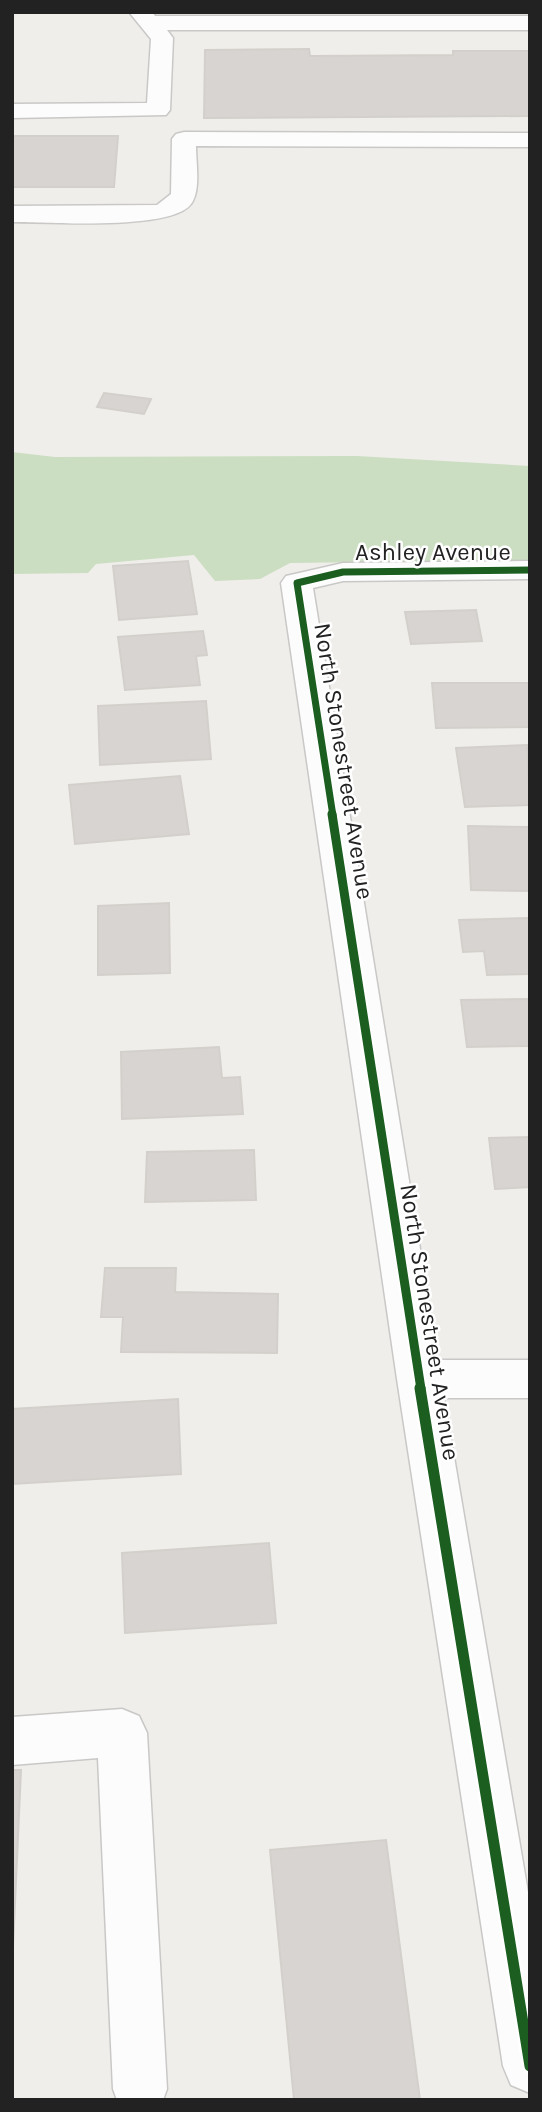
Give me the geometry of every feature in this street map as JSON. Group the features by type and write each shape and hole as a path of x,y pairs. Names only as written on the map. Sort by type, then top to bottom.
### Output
{"street":[{"path":"146,18 530,23"},
{"path":"12,214 146,214 164,211 180,202 183,194 184,139 158,110 162,38 146,18"},
{"path":"12,111 158,110"},
{"path":"184,139 530,140"},
{"name":"Ashley Avenue","path":"297,583 343,572 530,570"},
{"name":"North Stonestreet Avenue","path":"297,583 419,1379 530,2066"},
{"path":"419,1379 530,1379"},
{"path":"12,1741 122,1733 140,2089"}],"green space":[{"path":"12,452 55,457 357,456 530,466 530,560 290,563 260,579 215,581 194,555 96,564 88,573 12,574"}],"building":[{"path":"309,49 310,56 453,55 453,51 530,51 530,116 204,118 205,50"},
{"path":"12,136 118,136 114,187 12,187"},
{"path":"104,393 151,399 144,414 97,407"},
{"path":"188,561 197,614 119,620 113,566"},
{"path":"476,610 482,641 411,644 405,612"},
{"path":"203,631 207,655 196,656 200,685 125,690 118,637"},
{"path":"432,683 530,683 530,727 436,728"},
{"path":"206,701 211,759 100,765 98,706"},
{"path":"527,745 530,805 465,807 456,748"},
{"path":"180,776 189,834 75,844 69,785"},
{"path":"468,826 530,827 530,891 471,890"},
{"path":"169,903 170,973 98,975 98,906"},
{"path":"530,918 530,974 487,975 484,951 463,952 459,920"},
{"path":"530,999 530,1046 467,1047 461,1000"},
{"path":"219,1047 222,1078 240,1077 243,1114 122,1119 121,1052"},
{"path":"530,1137 530,1187 495,1189 489,1138"},
{"path":"254,1150 256,1200 145,1202 147,1152"},
{"path":"105,1268 176,1268 175,1292 278,1294 277,1353 121,1352 123,1317 101,1317"},
{"path":"178,1399 181,1474 12,1484 12,1409"},
{"path":"269,1543 276,1623 125,1633 122,1553"},
{"path":"12,1770 21,1770 12,1970"},
{"path":"386,1840 420,2100 294,2100 270,1850"}],"cycle path":[{"path":"530,570 343,572 297,583 419,1379 530,2066"}]}
